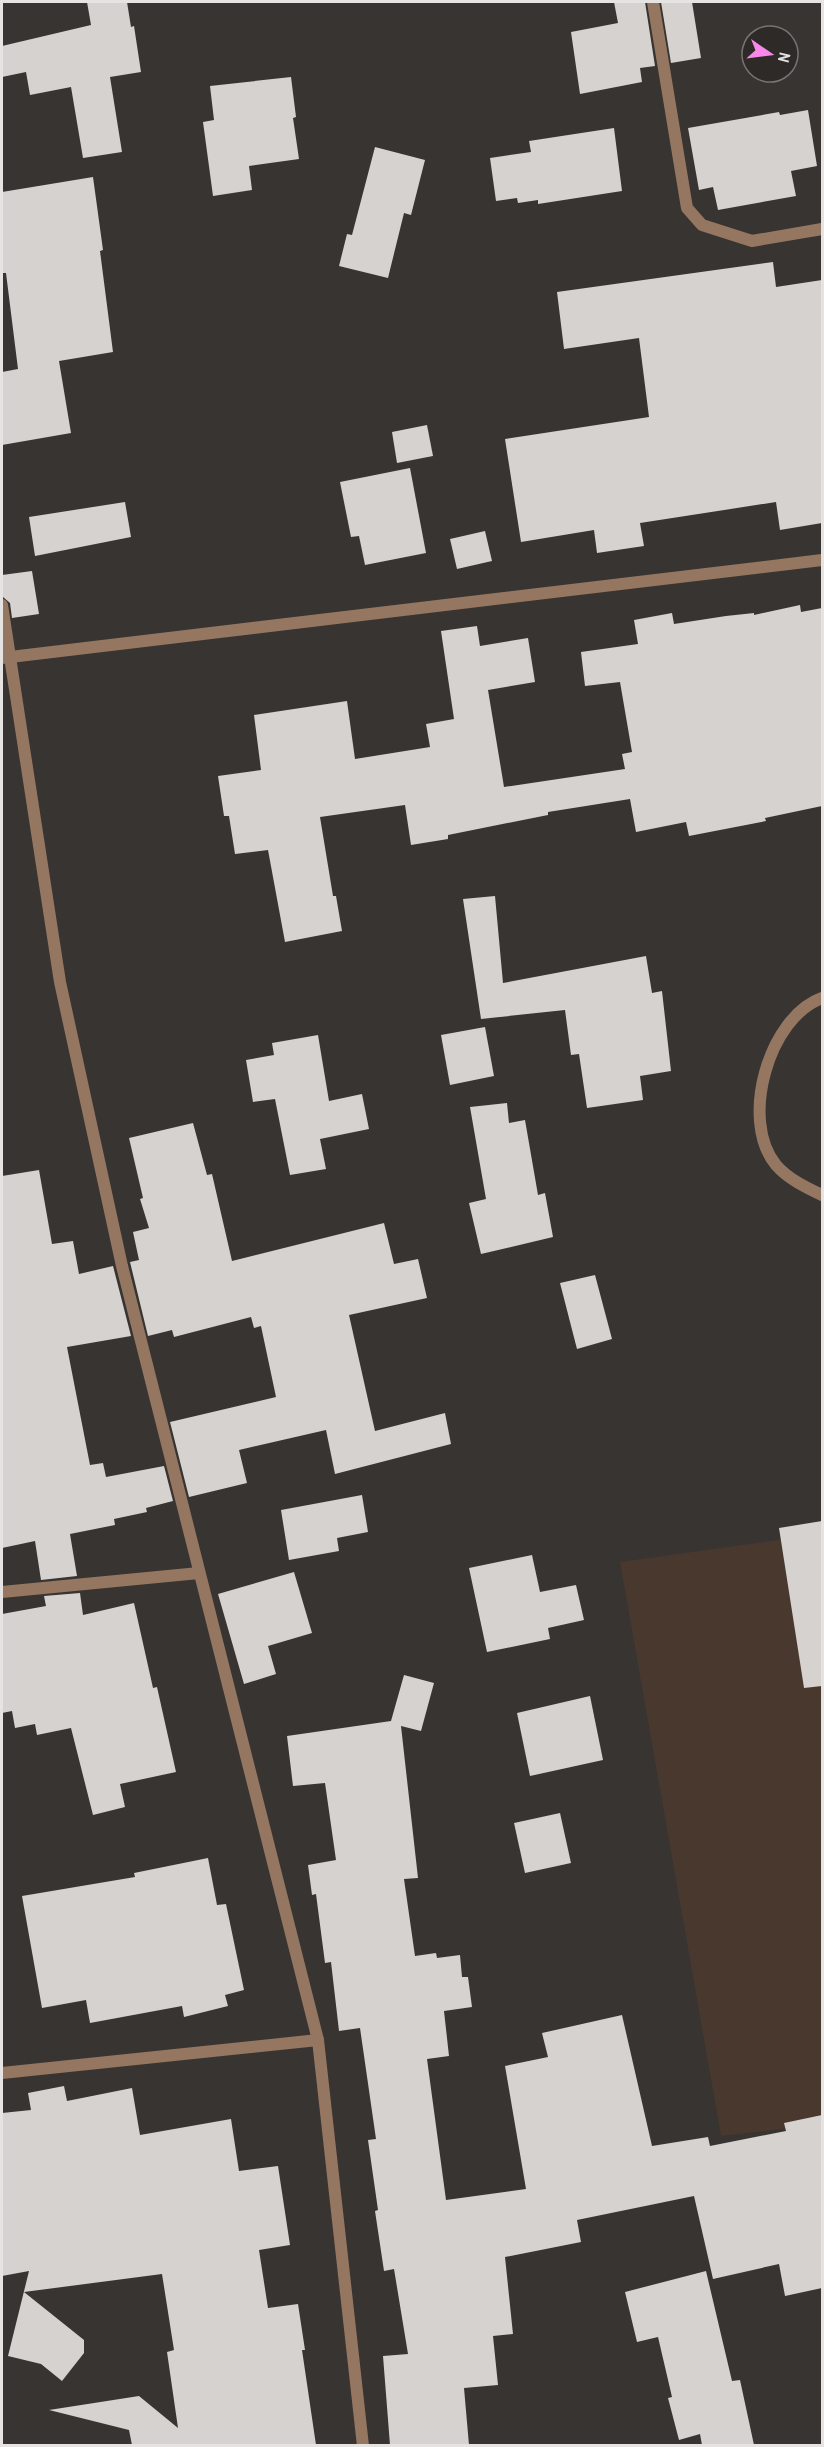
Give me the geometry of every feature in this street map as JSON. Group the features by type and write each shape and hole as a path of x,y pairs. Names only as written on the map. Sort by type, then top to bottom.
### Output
{"street":[{"path":"653,2 687,208 702,225 752,240 822,229"},
{"path":"5,657 822,560"},
{"path":"2,605 5,657 60,982 122,1266 318,2040 363,2445"},
{"path":"822,998 794,1016 780,1036 765,1073 760,1095 760,1119 765,1143 776,1165 802,1186 822,1195"},
{"path":"2,1592 198,1573"},
{"path":"2,2073 318,2040"}],"shaded area":[{"path":"822,1534 822,2124 721,2136 620,1562"}],"building":[{"path":"87,2 127,2 131,27 134,26 141,72 110,77 122,152 83,158 71,87 30,95 26,72 2,77 2,46 91,25"},
{"path":"614,2 645,2 655,66 640,68 642,82 580,94 571,32 618,23"},
{"path":"661,2 692,2 701,58 671,63"},
{"path":"291,77 296,117 293,118 299,159 249,166 252,190 213,196 203,122 214,120 210,86"},
{"path":"808,110 817,166 791,171 796,196 718,210 713,187 699,190 688,128 779,112 780,115"},
{"path":"614,128 622,191 538,204 538,200 518,203 517,198 496,201 490,158 531,152 529,141"},
{"path":"375,147 425,160 411,215 404,213 388,278 339,266 347,234 352,235"},
{"path":"93,177 113,352 59,361 71,433 2,445 2,372 18,369 6,273 2,273 2,192"},
{"path":"773,262 776,287 822,280 822,523 780,530 776,502 640,523 644,546 597,553 594,530 521,542 505,439 649,417 639,338 564,349 557,292"},
{"path":"427,425 433,456 397,463 392,432"},
{"path":"410,468 426,553 365,565 359,536 351,537 340,482"},
{"path":"125,502 131,537 35,556 29,517"},
{"path":"485,531 492,561 457,569 450,539"},
{"path":"32,571 39,614 12,618 10,603 3,597 2,575"},
{"path":"800,605 801,612 822,608 822,806 765,818 766,821 689,836 686,822 636,832 630,799 548,812 548,815 448,835 448,839 411,845 405,805 320,817 333,896 336,896 342,931 285,942 268,850 235,854 229,816 224,816 218,776 261,770 254,715 347,701 355,759 430,747 426,724 454,719 441,631 477,626 480,646 528,638 535,682 488,690 504,787 625,769 622,754 632,752 620,682 585,686 581,652 638,644 634,620 672,613 674,624 726,616 754,613 754,615"},
{"path":"495,896 503,983 646,956 652,993 662,991 671,1071 640,1076 643,1100 587,1108 579,1054 571,1055 565,1010 481,1019 463,899"},
{"path":"485,1027 494,1076 450,1085 441,1035"},
{"path":"318,1035 329,1101 362,1094 369,1129 320,1139 326,1169 290,1175 275,1099 253,1102 246,1060 274,1055 272,1043"},
{"path":"507,1103 509,1123 525,1120 538,1195 545,1193 553,1237 481,1254 469,1203 486,1199 470,1107"},
{"path":"193,1123 207,1175 212,1174 232,1261 384,1223 394,1264 418,1259 427,1298 349,1315 375,1431 445,1413 451,1444 335,1474 326,1430 239,1450 247,1483 189,1497 170,1422 276,1397 261,1326 254,1328 251,1317 174,1337 172,1330 148,1336 130,1262 139,1260 133,1232 149,1228 140,1199 143,1198 129,1138"},
{"path":"39,1170 52,1244 73,1241 79,1274 113,1266 131,1336 67,1347 90,1465 103,1463 106,1477 164,1466 173,1501 146,1508 147,1512 114,1519 115,1525 70,1534 77,1576 41,1580 35,1541 2,1548 2,1176"},
{"path":"595,1275 612,1339 577,1349 560,1283"},
{"path":"362,1495 368,1532 337,1538 339,1551 289,1560 281,1510"},
{"path":"822,1521 822,1686 804,1688 779,1528"},
{"path":"532,1555 540,1592 576,1585 584,1620 548,1628 550,1639 487,1652 469,1568"},
{"path":"294,1572 312,1633 268,1646 276,1674 244,1684 218,1594"},
{"path":"80,1593 83,1615 134,1603 153,1688 157,1687 176,1772 120,1784 125,1807 93,1815 71,1728 37,1735 35,1724 15,1728 12,1711 2,1713 2,1614 46,1606 44,1596"},
{"path":"404,1675 434,1683 421,1731 401,1726 418,1878 404,1879 415,1956 436,1953 437,1958 460,1955 462,1977 468,1977 472,2007 444,2011 449,2056 427,2059 446,2200 526,2189 505,2066 548,2057 542,2033 622,2015 652,2146 708,2137 710,2146 786,2131 784,2123 822,2115 822,2288 785,2296 779,2264 713,2279 694,2196 577,2220 581,2242 505,2257 513,2334 493,2336 498,2385 464,2388 469,2445 390,2445 383,2356 408,2354 394,2269 384,2271 375,2211 378,2210 368,2140 376,2139 360,2028 339,2031 331,1962 325,1963 316,1894 312,1895 308,1865 336,1860 325,1783 293,1786 287,1736 391,1721"},
{"path":"590,1696 603,1760 530,1776 517,1713"},
{"path":"560,1813 571,1863 525,1873 514,1823"},
{"path":"208,1858 217,1905 226,1904 244,1990 225,1995 228,2006 184,2017 182,2006 90,2023 86,2000 42,2008 22,1896 135,1877 134,1873"},
{"path":"64,2086 67,2101 132,2088 140,2135 231,2119 239,2171 278,2166 290,2245 259,2250 268,2308 298,2304 305,2350 302,2350 316,2445 132,2445 129,2430 49,2410 139,2396 178,2428 167,2352 174,2350 162,2274 24,2292 84,2340 84,2353 62,2381 41,2364 8,2356 29,2271 2,2276 2,2113 31,2110 28,2093"},
{"path":"706,2271 732,2381 740,2380 754,2445 702,2445 700,2434 679,2440 668,2398 672,2397 658,2337 637,2342 625,2292"}]}
